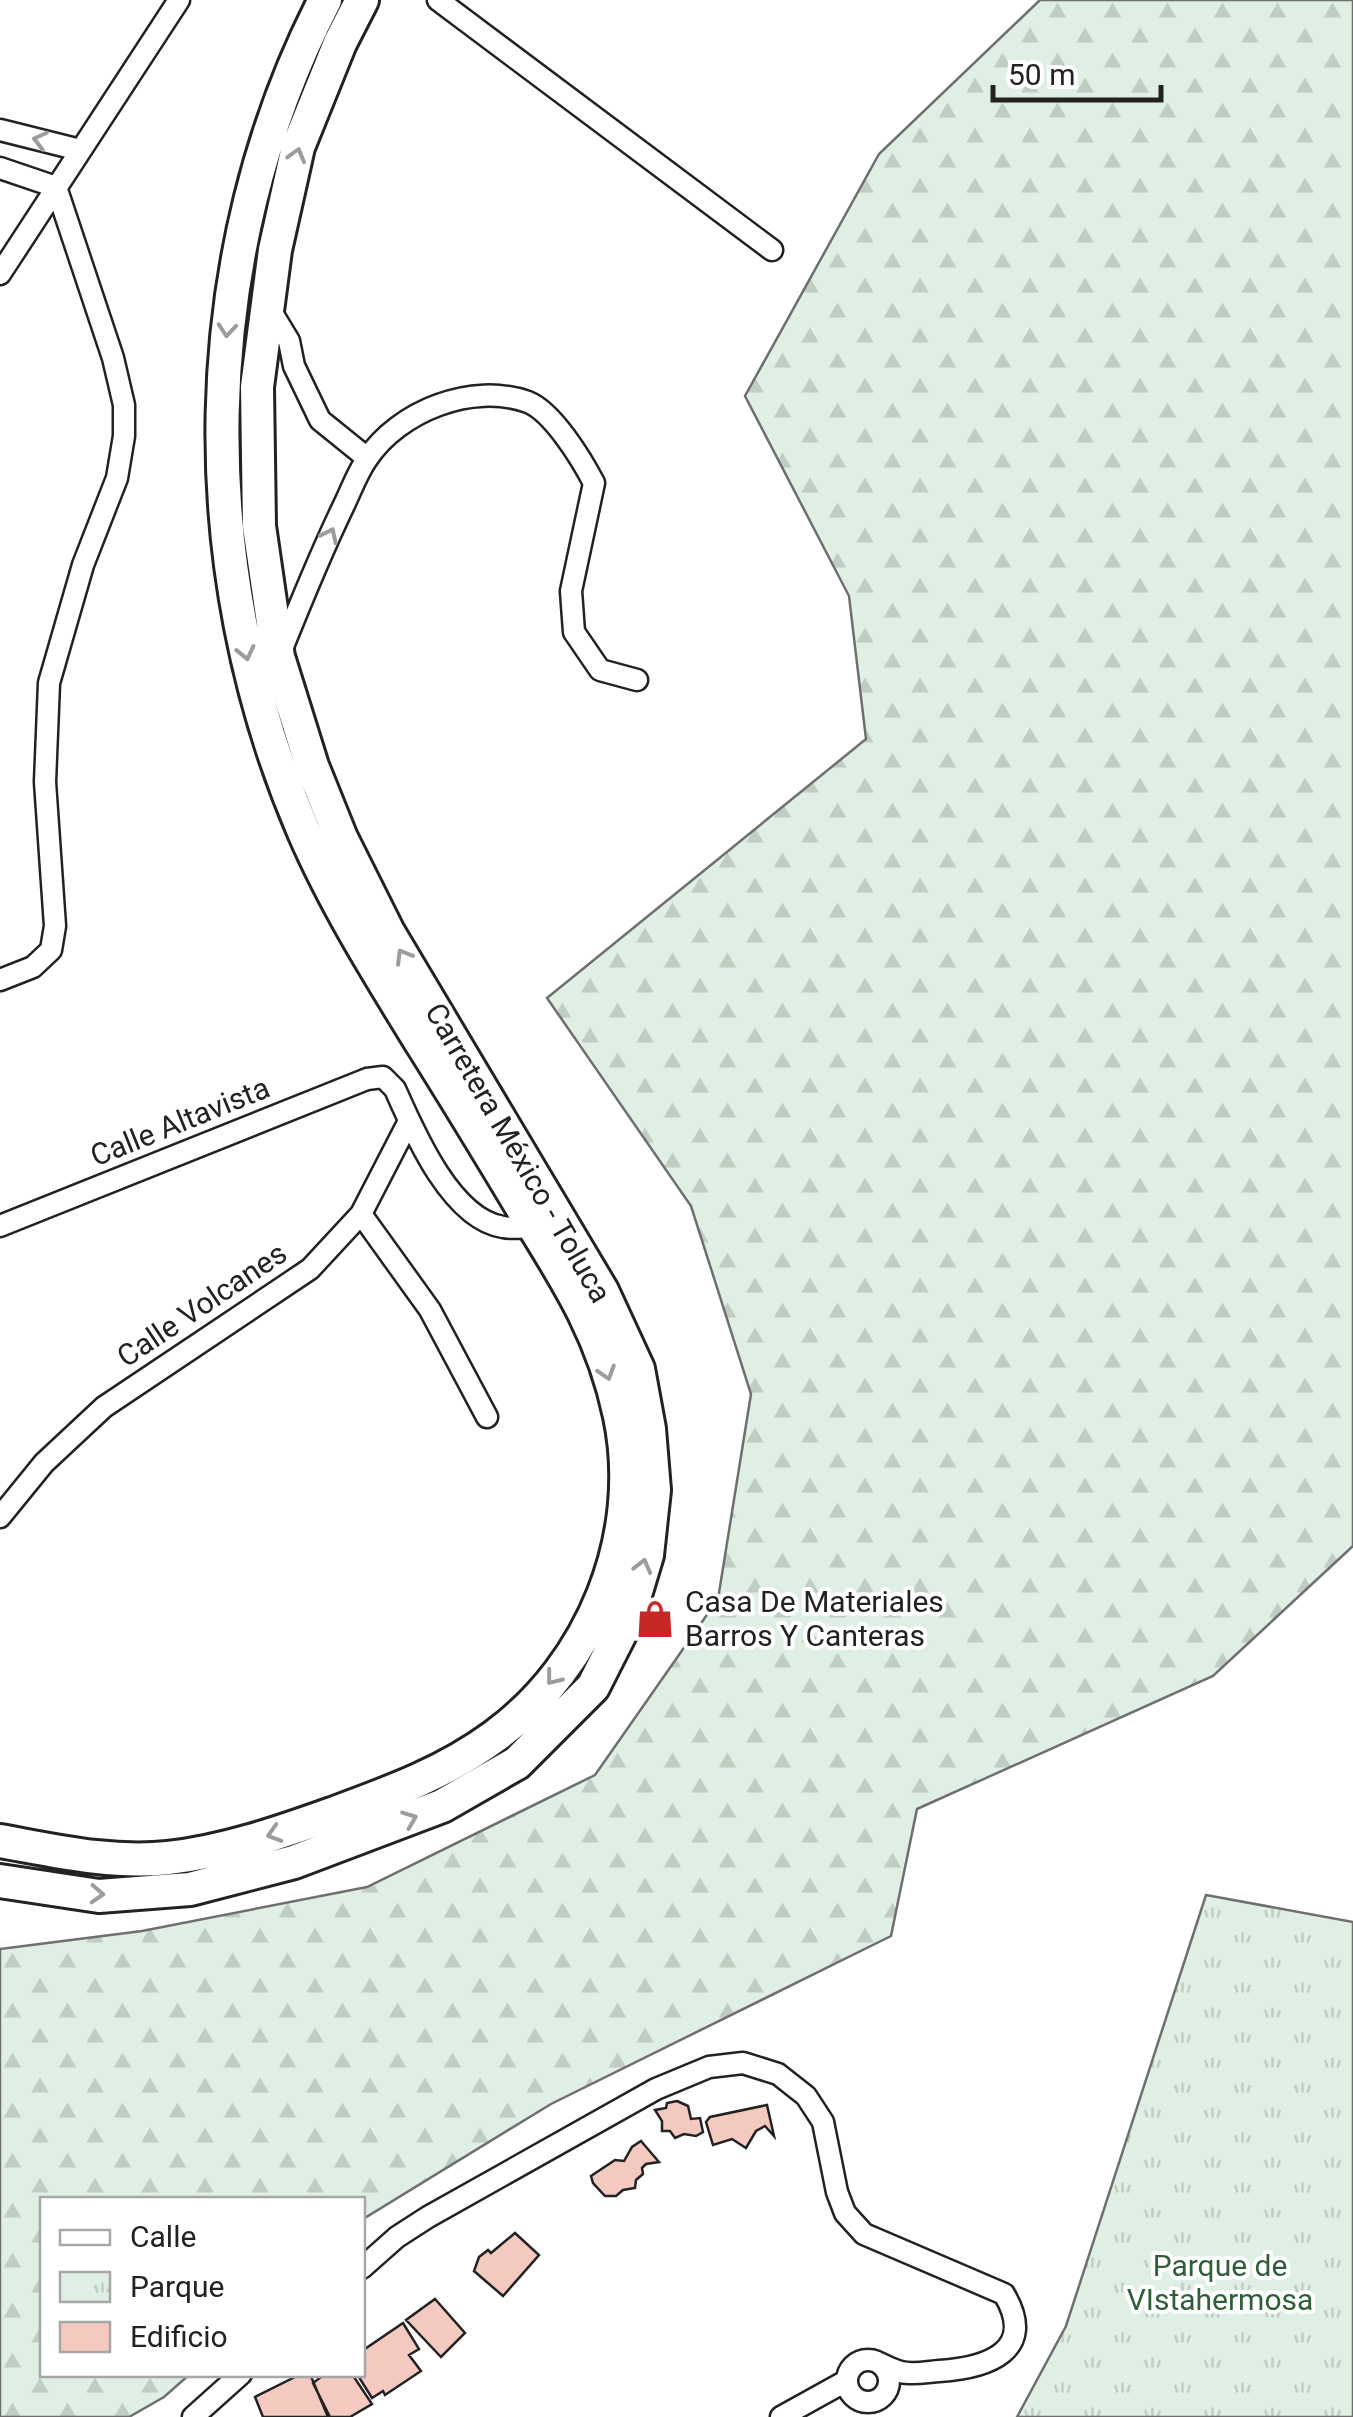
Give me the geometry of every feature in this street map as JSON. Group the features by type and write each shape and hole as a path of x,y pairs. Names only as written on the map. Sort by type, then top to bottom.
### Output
{"main road":[{"name":"Carretera México - Toluca","path":"0,1841 85,1856 170,1858 254,1840 419,1782 496,1736 552,1682 599,1610 613,1570 624,1506 626,1451 620,1412 596,1340 579,1300 369,957 305,836 257,700 238,620 222,474 230,300 242,233 278,111 325,0"},
{"name":"Carretera México - Toluca","path":"0,1882 100,1896 190,1889 294,1862 442,1806 518,1763 593,1687 628,1618 647,1555 654,1490 649,1429 638,1369 602,1291 388,932 348,854 312,766 278,657 260,526 257,387 275,250 298,147 340,43 362,0"}],"street":[{"path":"0,274 179,0"},
{"path":"438,0 772,250"},
{"path":"0,130 80,150"},
{"path":"0,168 56,187"},
{"path":"0,980 33,967 51,950 55,926 45,782 49,683 83,565 117,478 124,436 124,404 113,358 56,187"},
{"path":"269,308 289,341 294,366 320,420 367,458"},
{"path":"278,657 367,458 396,427 417,413 479,394 530,403 572,443 594,483 571,590 574,632 600,670 637,680"},
{"name":"Calle Altavista","path":"0,1226 367,1079 383,1078 394,1089 409,1121"},
{"path":"409,1121 453,1196 475,1216 501,1227 534,1227"},
{"name":"Calle Volcanes","path":"0,1518 44,1463 104,1408 310,1270 361,1214 409,1121"},
{"path":"361,1214 430,1310 487,1417"},
{"path":"365,2265 397,2237 428,2217 656,2089 709,2067 742,2064 778,2074 806,2096 823,2122 836,2192 845,2213 864,2234 1004,2294 1014,2310 1015,2332 1005,2352 966,2370 903,2374 870,2360 860,2362 851,2368 846,2381 781,2417"},
{"path":"846,2381 851,2395 864,2402 878,2400 888,2388 888,2374 879,2363"},
{"path":"192,2417 238,2377"}],"green space":[{"path":"1040,0 1353,0 1353,1546 1213,1676 917,1809 891,1936 551,2104 365,2218 365,2197 40,2197 40,2377 187,2377 164,2397 129,2417 0,2417 0,1949 142,1931 367,1887 595,1775 718,1599 751,1394 691,1206 547,998 866,739 849,596 745,396 879,154"},
{"name":"Parque de VIstahermosa","path":"1206,1895 1353,1922 1353,2417 1017,2417 1066,2326"}],"building":[{"path":"677,2101 688,2106 691,2119 700,2118 703,2132 675,2138 670,2131 662,2131 662,2121 655,2110"},
{"path":"767,2105 774,2136 765,2126 756,2131 746,2148 732,2139 713,2145 706,2122 710,2117"},
{"path":"641,2141 659,2162 642,2168 635,2188 605,2196 591,2176 615,2160 624,2161"},
{"path":"515,2233 539,2255 503,2296 474,2271 479,2257 488,2250 491,2253"},
{"path":"435,2299 465,2333 441,2357 406,2320"},
{"path":"403,2323 419,2349 409,2355 421,2371 385,2395 383,2391 372,2398 359,2377 365,2377 365,2349"},
{"path":"295,2377 311,2377 328,2417 263,2417 255,2397"},
{"path":"321,2377 354,2377 372,2404 350,2417 330,2417 313,2383"}],"place":[{"name":"Casa De Materiales Barros Y Canteras","path":"655,1619"}]}
